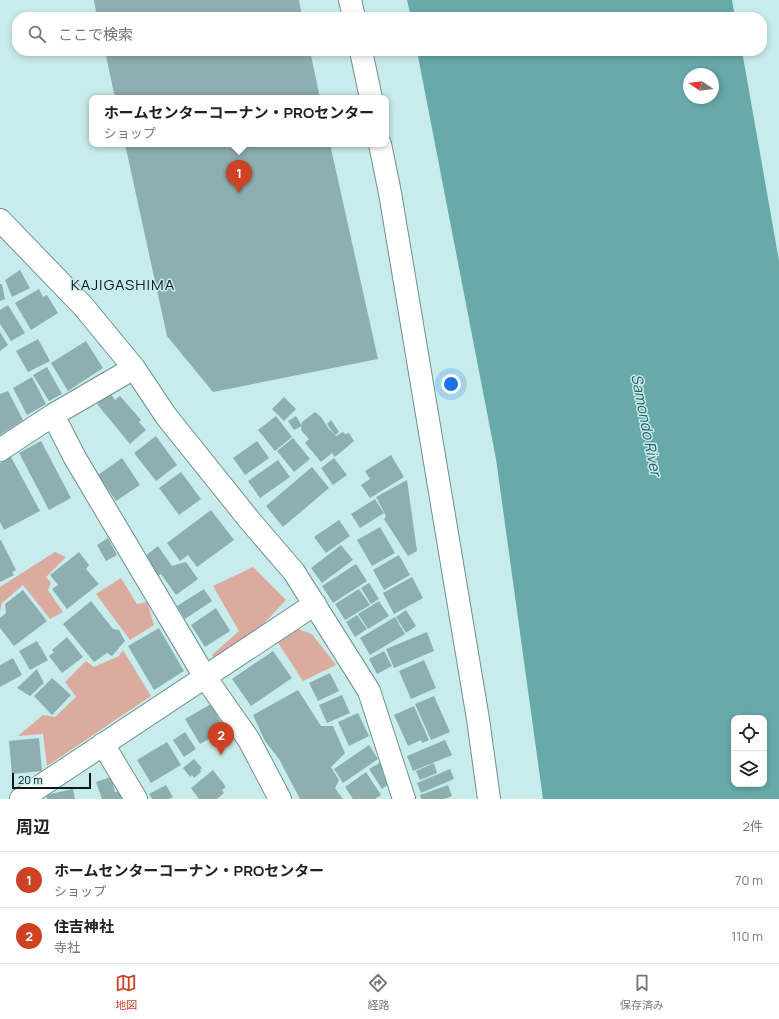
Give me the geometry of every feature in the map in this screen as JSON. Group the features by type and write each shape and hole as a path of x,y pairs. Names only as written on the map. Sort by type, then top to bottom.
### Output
{"street":[{"path":"350,0 353,12"},
{"path":"362,56 369,95"},
{"path":"381,147 399,248 478,719 489,799"},
{"path":"0,220 83,306 134,368 166,416 251,522 294,572 369,690 399,796"},
{"path":"0,450 53,415 134,368"},
{"path":"53,415 75,458 205,677 249,740 280,799"},
{"path":"21,799 315,604"},
{"path":"103,744 136,799"}],"shaded area":[{"path":"55,552 66,557 46,577 51,583 48,590 63,612 50,619 23,585 2,603 0,612 0,587"},
{"path":"253,567 286,600 252,636 218,660 212,655 239,631 213,586"},
{"path":"121,578 137,604 147,602 154,625 130,640 96,594"},
{"path":"295,628 312,634 336,665 303,681 277,641"},
{"path":"123,650 151,696 47,766 43,734 18,736 43,715 55,717 76,697 65,682 86,661 94,667 119,656"}],"water":[{"path":"407,0 732,0 734,12 410,12"},
{"name":"Samondo River","path":"418,56 743,56 779,261 779,799 543,799 496,459"}],"building":[{"path":"94,0 299,0 301,12 96,12"},
{"path":"106,56 311,56 319,95 114,95"},
{"path":"126,147 331,147 378,359 213,392 167,336"},
{"path":"20,270 30,288 12,297 5,280"},
{"path":"0,284 2,284 5,299 0,301"},
{"path":"39,289 43,297 47,295 58,313 31,330 15,303"},
{"path":"8,305 25,333 11,341 0,324 0,310"},
{"path":"0,332 8,345 0,351"},
{"path":"38,339 50,361 28,372 16,351"},
{"path":"86,341 103,368 68,391 51,363"},
{"path":"47,367 62,394 49,401 33,375"},
{"path":"32,377 46,404 27,415 13,388"},
{"path":"8,391 23,420 0,435 0,394"},
{"path":"110,393 115,400 120,396 141,420 139,422 146,430 130,444 97,404"},
{"path":"284,397 296,409 284,421 272,409"},
{"path":"315,412 321,417 328,428 336,436 343,432 345,434 349,433 354,441 335,457 332,453 321,462 305,443 309,439 301,430 302,422"},
{"path":"276,416 292,437 275,451 258,430"},
{"path":"296,416 302,426 294,430 288,421"},
{"path":"331,420 339,432 335,435 327,424"},
{"path":"156,436 177,465 156,481 134,453"},
{"path":"293,438 310,459 294,472 277,451"},
{"path":"41,441 71,498 49,510 19,453"},
{"path":"257,441 269,458 245,475 233,458"},
{"path":"391,455 404,477 370,498 361,485 370,479 365,471"},
{"path":"11,457 40,511 4,530 0,522 0,463"},
{"path":"122,458 140,485 116,501 98,475"},
{"path":"334,458 347,475 333,485 321,468"},
{"path":"278,460 290,477 260,498 248,481"},
{"path":"312,467 329,488 283,527 266,506"},
{"path":"181,472 201,499 179,515 159,488"},
{"path":"407,480 417,551 408,556 384,519 386,516 376,497"},
{"path":"375,499 384,513 360,528 351,514"},
{"path":"211,510 234,540 197,567 188,555 180,561 167,543"},
{"path":"339,520 350,536 326,553 314,537"},
{"path":"380,527 395,553 372,566 357,540"},
{"path":"108,538 117,555 106,561 97,545"},
{"path":"1,540 16,570 12,572 14,575 0,582 0,541"},
{"path":"341,545 353,560 322,583 311,568"},
{"path":"158,546 172,566 186,562 198,579 176,595 161,574 158,576 144,557"},
{"path":"79,552 89,565 86,569 99,584 67,609 52,589 58,585 50,575"},
{"path":"399,555 410,575 384,590 373,570"},
{"path":"356,564 367,581 333,603 322,586"},
{"path":"412,577 423,598 394,614 383,593"},
{"path":"369,583 379,599 371,604 361,588"},
{"path":"204,589 212,601 185,619 177,606"},
{"path":"359,589 370,605 345,620 335,604"},
{"path":"23,590 47,621 14,646 0,628 0,618 6,613 5,604"},
{"path":"91,601 113,629 119,630 125,641 112,656 107,653 94,662 63,624"},
{"path":"379,601 389,616 368,629 358,614"},
{"path":"216,608 230,631 205,647 191,625"},
{"path":"406,610 416,626 406,633 396,617"},
{"path":"357,615 367,629 355,637 346,622"},
{"path":"395,617 405,634 370,655 360,638"},
{"path":"159,628 184,671 154,690 128,646"},
{"path":"427,632 434,651 394,668 386,649"},
{"path":"67,637 83,657 62,673 49,656 54,652 52,650"},
{"path":"37,641 48,660 30,670 19,651"},
{"path":"273,651 292,678 251,706 232,679"},
{"path":"384,651 392,666 377,674 369,659"},
{"path":"13,658 22,675 0,687 0,665"},
{"path":"424,660 436,688 411,699 399,671"},
{"path":"37,669 44,683 30,696 17,688"},
{"path":"330,673 339,691 318,701 309,683"},
{"path":"52,678 71,695 52,715 34,696"},
{"path":"298,690 321,726 333,726 345,753 331,767 339,780 335,788 343,799 300,799 279,759 265,741 253,715"},
{"path":"342,695 350,713 327,723 319,705"},
{"path":"434,696 450,732 431,740 415,704"},
{"path":"211,704 225,730 200,744 185,719"},
{"path":"414,706 429,740 422,743 421,740 408,746 394,715"},
{"path":"358,713 369,736 349,746 338,722"},
{"path":"185,732 196,749 184,757 173,740"},
{"path":"39,738 42,771 12,774 9,741"},
{"path":"445,740 452,755 413,771 407,756"},
{"path":"167,742 181,765 151,783 137,760"},
{"path":"369,745 378,759 343,783 334,769"},
{"path":"194,759 202,768 200,770 201,772 194,778 192,775 190,777 183,768"},
{"path":"383,761 387,767 382,772 389,784 382,789 369,769"},
{"path":"434,763 437,773 420,780 416,771"},
{"path":"450,769 454,779 421,793 417,783"},
{"path":"213,770 226,787 222,790 224,793 217,799 199,799 191,788"},
{"path":"366,772 381,795 375,799 353,799 345,787"},
{"path":"111,777 115,792 122,791 124,799 102,799 96,782"},
{"path":"166,785 173,797 169,799 152,799 149,794"},
{"path":"448,785 452,796 444,799 421,799 420,795"},
{"path":"73,789 75,799 47,799 46,795"}],"place":[{"name":"ホームセンターコーナン・PROセンター","path":"239,193"},
{"name":"住吉神社","path":"221,755"}],"district":[{"name":"KAJIGASHIMA","path":"123,285"}]}
